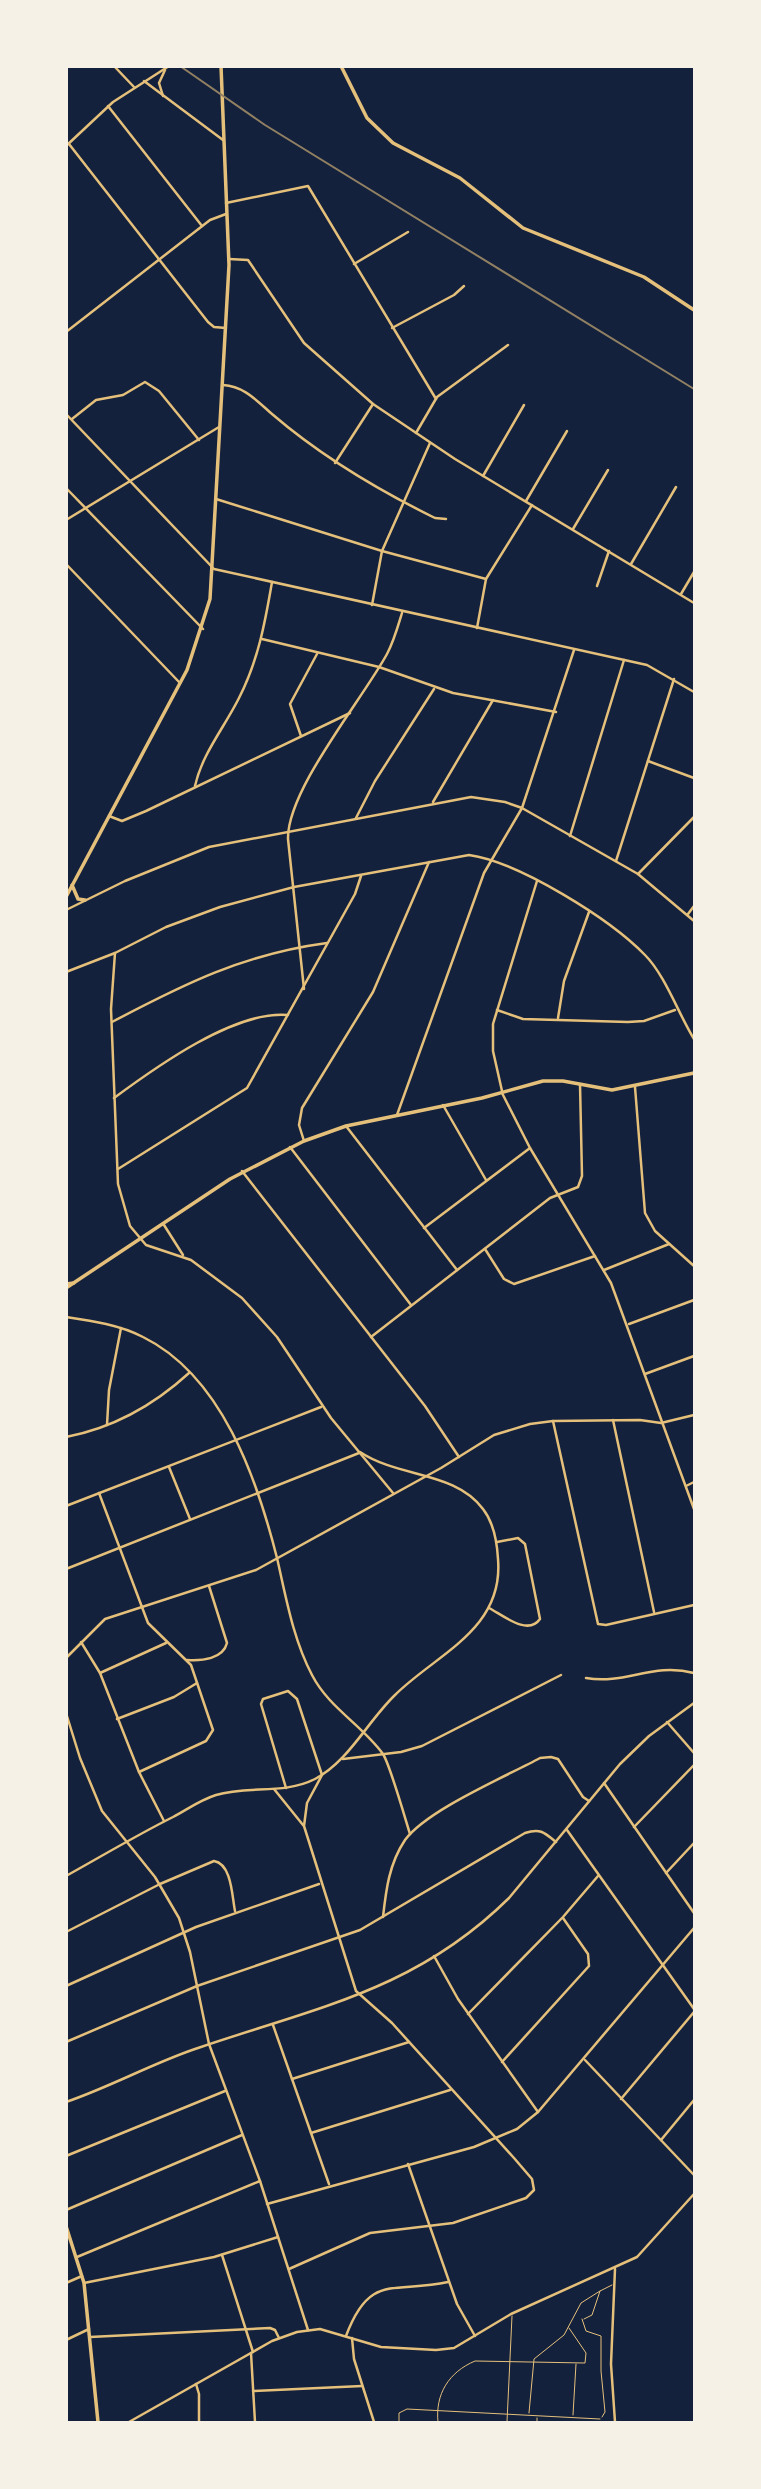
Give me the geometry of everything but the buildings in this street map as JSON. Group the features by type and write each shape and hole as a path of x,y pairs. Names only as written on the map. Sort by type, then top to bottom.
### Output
{"main road":[{"path":"66,897 180,683 203,629 214,569 229,259 221,66"},
{"path":"341,66 367,118 393,143 460,178 523,228 644,277 695,310"},
{"path":"72,885 78,899 85,900"},
{"path":"66,1286 164,1225 242,1171 304,1140 346,1126 502,1093 542,1081 580,1083 612,1090 695,1073"},
{"path":"66,2226 84,2283 98,2423"}],"street":[{"path":"114,66 134,87"},
{"path":"168,67 108,106 67,144 209,324 226,328"},
{"path":"165,99 159,85 168,67"},
{"path":"144,81 223,140"},
{"path":"108,106 202,226"},
{"path":"226,204 308,186 436,399"},
{"path":"66,332 202,226 226,214"},
{"path":"354,264 408,232"},
{"path":"229,259 248,260 304,343 373,404 430,443 695,603"},
{"path":"392,328 454,295 464,286"},
{"path":"416,434 436,399 508,345"},
{"path":"72,419 96,400 123,395 141,383 148,382 159,391 200,440"},
{"path":"223,385 242,389 335,463 403,503 435,519 446,519"},
{"path":"335,463 373,404"},
{"path":"483,475 524,405"},
{"path":"66,414 214,569 402,613 647,665 695,692"},
{"path":"66,520 221,426"},
{"path":"526,501 568,431"},
{"path":"372,605 382,551 430,443"},
{"path":"573,529 608,470"},
{"path":"631,564 676,487"},
{"path":"66,488 203,629"},
{"path":"216,499 382,551 486,579"},
{"path":"477,629 486,579 532,505"},
{"path":"597,586 609,551"},
{"path":"66,564 180,683"},
{"path":"681,594 695,572"},
{"path":"195,786 202,762 252,670 262,639 272,582"},
{"path":"304,989 288,830 296,804 391,645 402,613"},
{"path":"262,639 379,667 434,688 556,712"},
{"path":"397,1115 450,960 490,858 522,808 556,712 574,650"},
{"path":"301,736 290,704 317,654"},
{"path":"570,836 624,660"},
{"path":"616,861 674,679"},
{"path":"356,818 375,781 434,688"},
{"path":"433,803 493,700"},
{"path":"109,817 122,821 350,713"},
{"path":"648,761 695,778"},
{"path":"66,909 209,847 471,797 505,802 522,808 638,874 695,921"},
{"path":"638,874 695,817"},
{"path":"66,972 115,953 190,917 293,887 469,855 490,858 537,881 589,912 647,956 695,1039"},
{"path":"304,1140 299,1125 302,1108 373,992 429,862"},
{"path":"118,1169 215,1105 241,1093 304,989 355,894 361,876"},
{"path":"537,881 497,1010 492,1035 502,1093 530,1148 604,1270 629,1324 661,1423 695,1509"},
{"path":"688,914 695,906"},
{"path":"558,1018 564,981 589,912"},
{"path":"112,1022 186,982 300,947 328,943"},
{"path":"115,953 112,1022 114,1098 121,1201 130,1226 140,1240 186,1257 225,1283 264,1321 323,1406 393,1493"},
{"path":"497,1010 523,1019 628,1022 644,1021 677,1009"},
{"path":"114,1098 175,1055 202,1041 259,1017 272,1013 288,1014"},
{"path":"371,1337 558,1195 578,1187 582,1176 580,1083"},
{"path":"635,1087 642,1202 648,1221 695,1266"},
{"path":"443,1105 486,1180"},
{"path":"346,1126 457,1270"},
{"path":"290,1147 411,1306"},
{"path":"424,1228 530,1148"},
{"path":"242,1171 425,1405 459,1457"},
{"path":"164,1225 186,1257"},
{"path":"604,1270 669,1244"},
{"path":"485,1249 504,1279 514,1284 594,1256"},
{"path":"629,1324 695,1300"},
{"path":"66,1317 121,1328 159,1345 190,1372 214,1404 257,1494 295,1630 312,1676 327,1699 382,1753 410,1834"},
{"path":"107,1426 109,1390 121,1328"},
{"path":"645,1374 695,1356"},
{"path":"66,1437 107,1426 150,1404 190,1372"},
{"path":"66,1506 323,1406"},
{"path":"66,1658 105,1619 256,1570 509,1429 553,1421 613,1420 661,1423 695,1415"},
{"path":"613,1420 654,1614"},
{"path":"553,1421 598,1624 606,1625 695,1605"},
{"path":"66,1876 164,1821 219,1794 286,1788 322,1775 343,1759 403,1687 458,1647 489,1608 497,1586 497,1542 486,1513 478,1503 458,1488 427,1476 391,1469 360,1452"},
{"path":"66,1569 360,1452"},
{"path":"169,1467 190,1520"},
{"path":"686,1486 695,1482"},
{"path":"99,1493 153,1631 187,1660 198,1682 213,1730 211,1737 139,1772"},
{"path":"489,1608 523,1626 533,1625 540,1619 525,1544 518,1538 497,1542"},
{"path":"187,1660 218,1656 226,1649 227,1643 209,1586"},
{"path":"81,1642 100,1673 139,1772 164,1821"},
{"path":"100,1673 166,1643"},
{"path":"586,1678 612,1680 662,1669 695,1673"},
{"path":"343,1759 401,1752 422,1746 561,1675"},
{"path":"117,1719 174,1697 198,1682"},
{"path":"286,1788 261,1711 263,1699 288,1691 295,1694 322,1775 307,1803 304,1826"},
{"path":"66,2102 209,2045 362,1995 434,1956 487,1919 633,1751 667,1722 695,1703"},
{"path":"66,1713 94,1796 102,1811 160,1884 171,1901 184,1932 209,2045 260,2181 308,2330"},
{"path":"667,1722 695,1753"},
{"path":"383,1919 387,1880 399,1850 410,1834 475,1793 540,1758 552,1757 558,1759 583,1797 589,1801"},
{"path":"634,1827 695,1765"},
{"path":"604,1783 695,1913"},
{"path":"274,1789 304,1826 356,1991 409,2042 532,2179 533,2193 473,2217 370,2233 289,2269"},
{"path":"66,2042 197,1986 338,1938 383,1919 463,1867 525,1833 536,1829 543,1831 556,1842"},
{"path":"567,1830 695,2010 621,2099"},
{"path":"666,1873 695,1843"},
{"path":"66,1932 160,1884 219,1861 228,1874 235,1911"},
{"path":"468,2014 563,1917 599,1875"},
{"path":"66,1986 235,1911 321,1883"},
{"path":"502,2062 589,1966 588,1954 563,1917"},
{"path":"267,2204 496,2139 538,2112 695,1928"},
{"path":"434,1956 468,2014 538,2112"},
{"path":"273,2025 329,2185"},
{"path":"292,2079 409,2042"},
{"path":"585,2060 695,2175"},
{"path":"311,2133 450,2090"},
{"path":"66,2156 227,2091"},
{"path":"661,2140 695,2100"},
{"path":"66,2210 242,2135"},
{"path":"408,2164 457,2304 475,2336"},
{"path":"77,2257 260,2181"},
{"path":"129,2423 252,2352 279,2338 308,2330 328,2330 381,2347 436,2350 454,2348 511,2314 615,2269 642,2254 695,2194"},
{"path":"84,2283 222,2255 278,2237"},
{"path":"222,2255 252,2352 255,2423"},
{"path":"615,2269 611,2375 615,2423"},
{"path":"66,2283 82,2276"},
{"path":"346,2336 358,2309 372,2294 388,2288 449,2282"},
{"path":"90,2337 272,2328 279,2338"},
{"path":"66,2340 89,2329"},
{"path":"352,2338 353,2356 374,2423"},
{"path":"195,2383 199,2394 200,2423"},
{"path":"253,2391 362,2386"}],"lane":[{"path":"529,2415 532,2362 569,2328 581,2303 615,2284"},
{"path":"575,2316 582,2319 593,2315 600,2291"},
{"path":"507,2423 511,2314"},
{"path":"582,2319 586,2331 601,2336 601,2371 606,2412 600,2423"},
{"path":"438,2423 441,2393 460,2369 482,2359 585,2363 586,2355 569,2328"},
{"path":"573,2417 576,2364"},
{"path":"399,2423 400,2411 438,2409 600,2419"},
{"path":"537,2415 537,2423"},
{"path":"562,2417 562,2423"}],"railway":[{"path":"180,66 265,125 694,389"}]}
